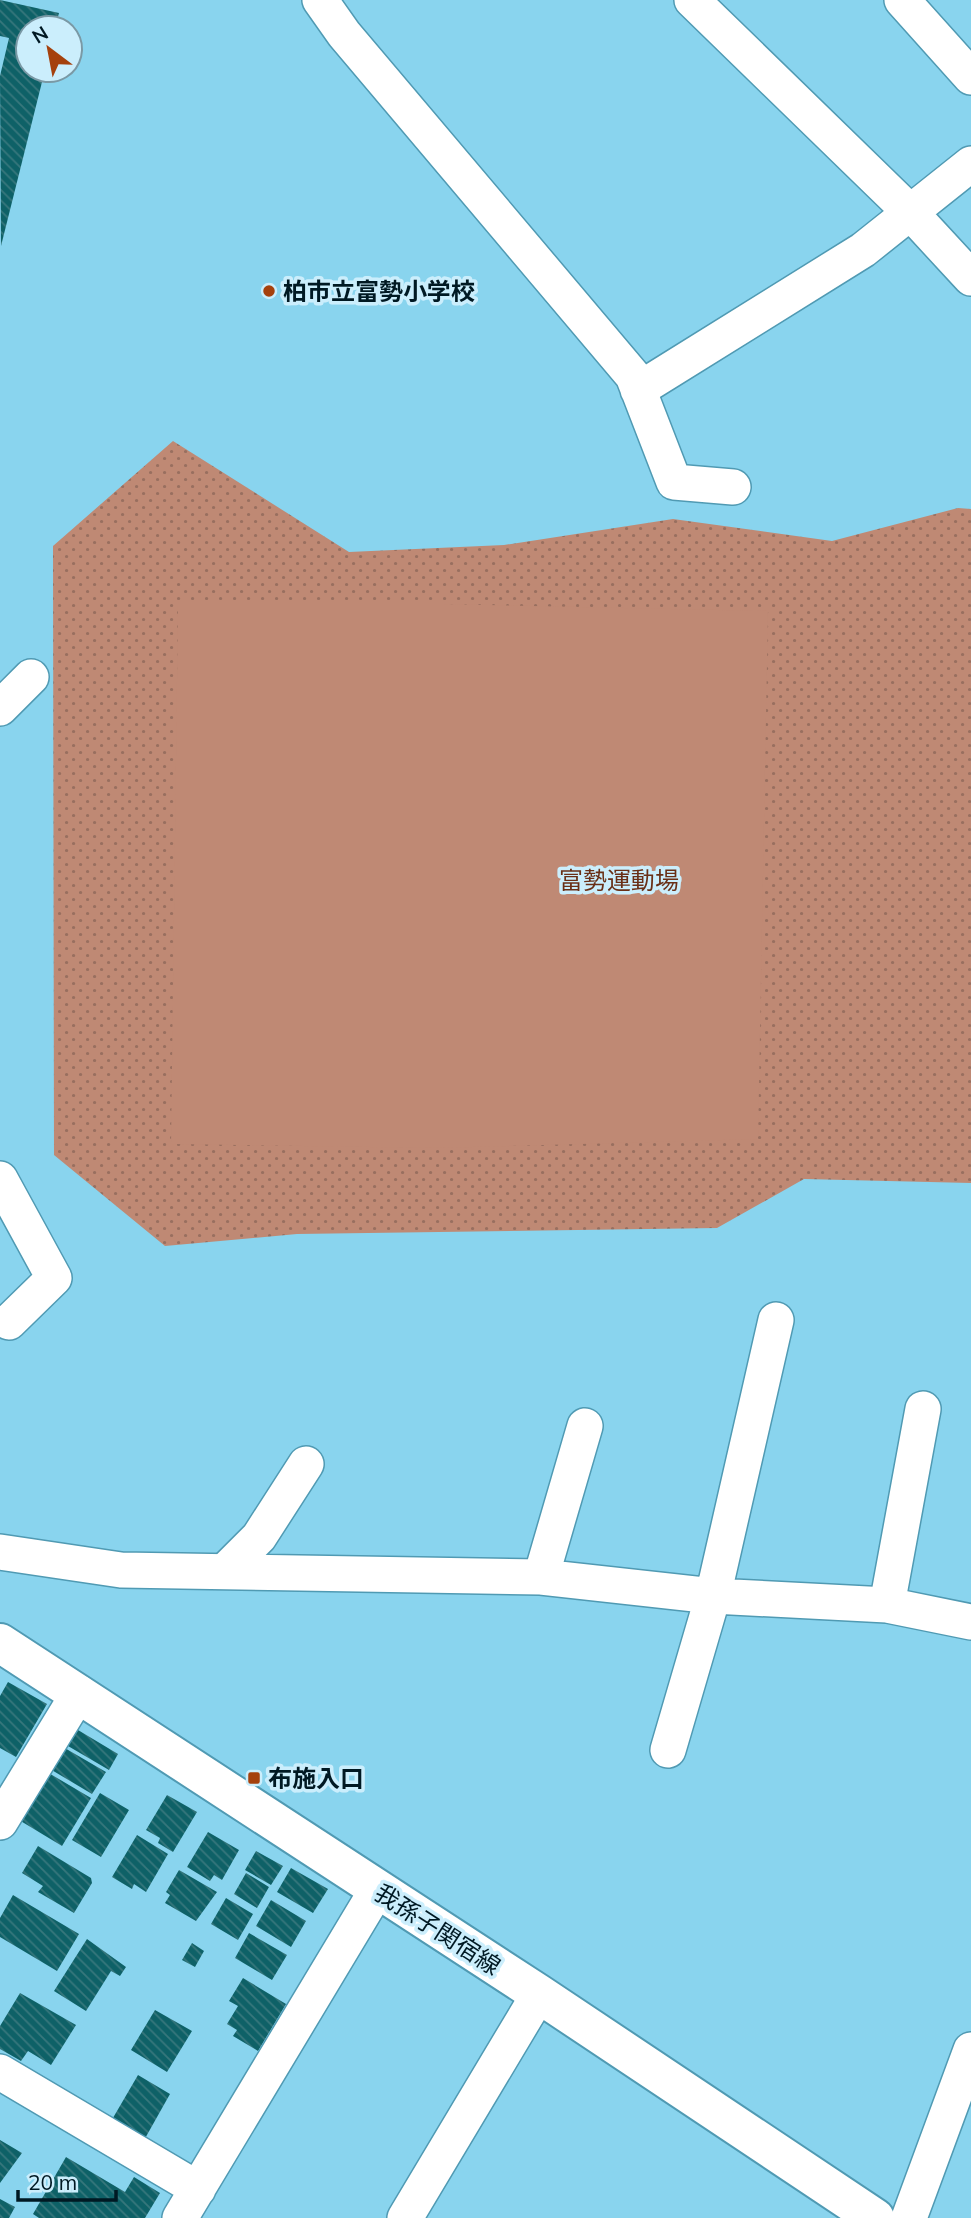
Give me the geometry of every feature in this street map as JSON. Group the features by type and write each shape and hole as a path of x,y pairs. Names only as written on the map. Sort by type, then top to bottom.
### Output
{"main road":[{"name":"我孫子関宿線","path":"0,1643 539,1994 875,2218"}],"street":[{"path":"320,0 344,34 633,376 674,482 733,487"},
{"path":"692,0 911,213 971,278"},
{"path":"902,0 971,77"},
{"path":"638,390 863,250 971,164"},
{"path":"0,708 31,677"},
{"path":"0,1179 54,1278 9,1322"},
{"path":"668,1750 713,1596 776,1320"},
{"path":"887,1605 923,1409"},
{"path":"541,1577 585,1426"},
{"path":"225,1571 259,1537 306,1464"},
{"path":"0,1552 121,1570 541,1577 713,1596 887,1605 969,1613"},
{"path":"0,1822 79,1693"},
{"path":"0,2072 189,2204 377,1890"},
{"path":"405,2218 539,1994"},
{"path":"909,2218 971,2050"}],"green space":[{"name":"富勢運動場","path":"173,441 349,552 504,545 673,519 832,541 958,508 971,509 971,1183 804,1179 717,1228 297,1234 165,1246 54,1155 53,546"},
{"path":"178,604 444,604 768,611 758,1139 436,1148 171,1144"}],"building":[{"path":"0,0 59,13 14,14 14,84 42,84 1,246 0,76 9,38 0,36"},
{"path":"8,1682 47,1704 16,1757 0,1748 0,1696"},
{"path":"78,1730 118,1754 109,1770 68,1746"},
{"path":"63,1747 106,1772 92,1794 50,1769"},
{"path":"47,1772 91,1798 62,1846 19,1820"},
{"path":"100,1793 129,1810 101,1857 72,1840"},
{"path":"167,1795 197,1812 173,1852 158,1843 160,1838 146,1830"},
{"path":"208,1832 239,1850 222,1880 214,1875 210,1881 187,1867"},
{"path":"137,1835 168,1854 146,1892 134,1884 132,1889 112,1877"},
{"path":"38,1846 91,1878 92,1883 74,1913 38,1892 43,1886 22,1873"},
{"path":"256,1851 283,1866 271,1885 245,1870"},
{"path":"291,1868 328,1889 313,1913 277,1892"},
{"path":"179,1870 217,1892 196,1921 165,1903 170,1895 166,1892"},
{"path":"246,1873 269,1887 257,1908 234,1894"},
{"path":"13,1895 79,1934 57,1971 0,1937 0,1918"},
{"path":"226,1898 253,1914 238,1940 211,1924"},
{"path":"271,1900 306,1921 291,1947 256,1926"},
{"path":"249,1933 287,1955 272,1980 235,1958"},
{"path":"87,1939 126,1967 120,1976 111,1971 86,2011 54,1991"},
{"path":"192,1943 204,1951 195,1967 182,1960"},
{"path":"243,1978 286,2004 258,2051 233,2036 237,2030 227,2024 238,2006 229,2001"},
{"path":"20,1993 76,2025 51,2065 28,2051 21,2061 0,2049 0,2026"},
{"path":"155,2010 192,2031 167,2072 131,2050"},
{"path":"138,2075 170,2094 143,2142 110,2123"},
{"path":"0,2140 22,2153 0,2183"},
{"path":"66,2157 125,2192 134,2177 160,2193 145,2218 39,2218 33,2214"},
{"path":"0,2199 15,2207 9,2218 0,2218"}],"place":[{"name":"柏市立富勢小学校","path":"269,291"},
{"name":"布施入口","path":"254,1778"}]}
